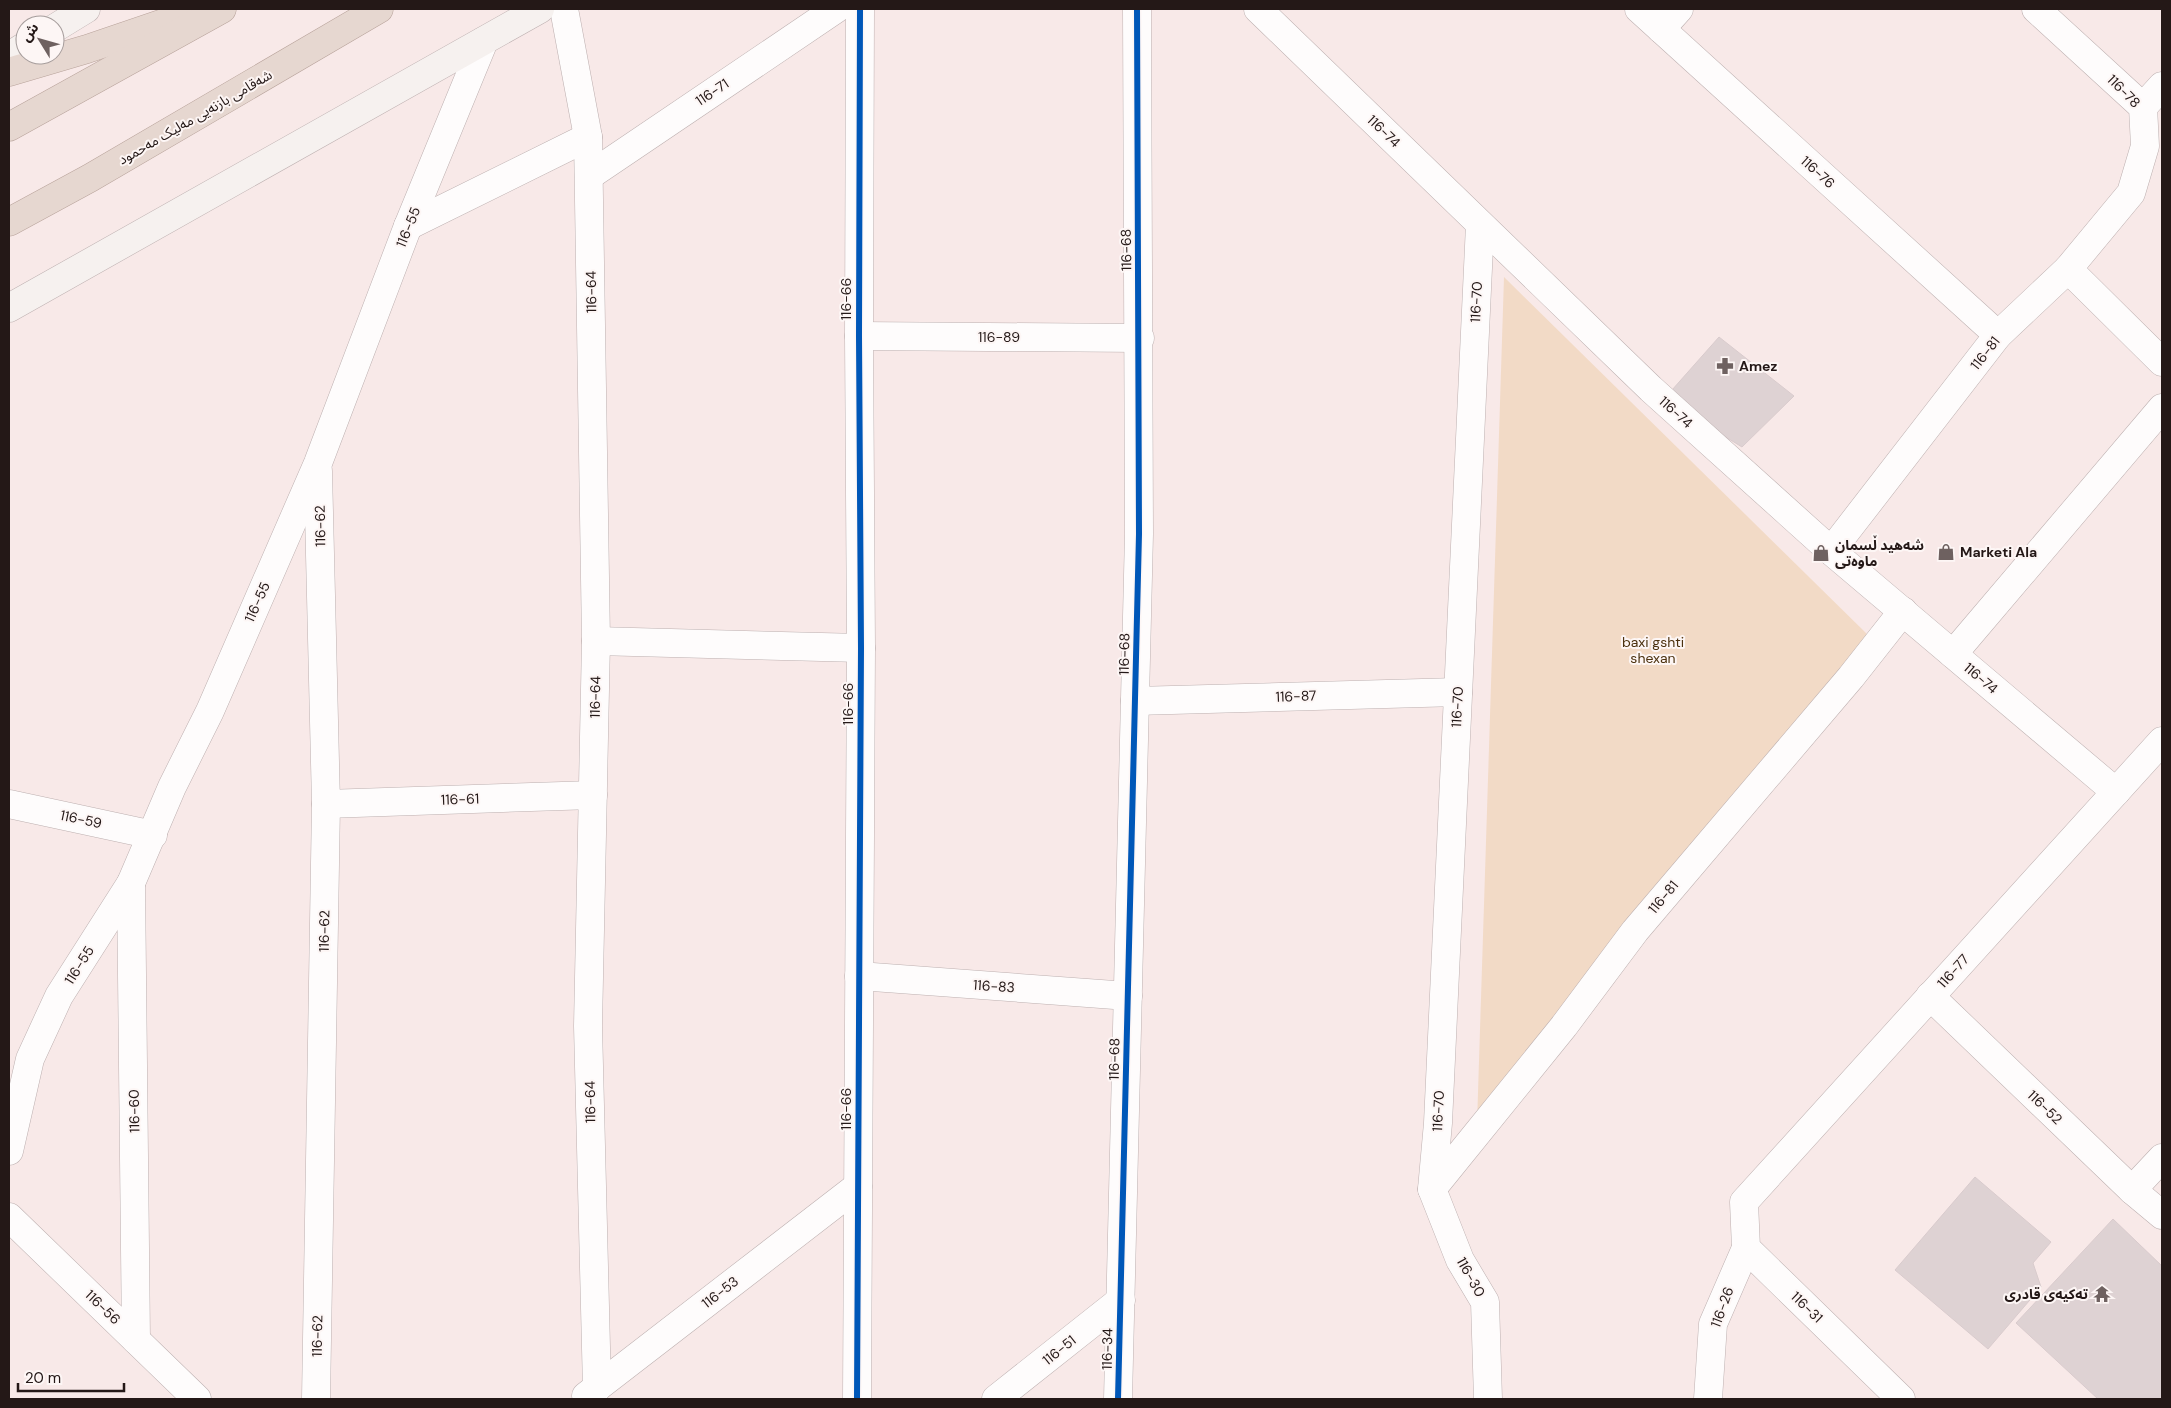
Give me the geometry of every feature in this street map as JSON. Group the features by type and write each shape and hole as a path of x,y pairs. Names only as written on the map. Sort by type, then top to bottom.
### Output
{"highway":[{"path":"9,72 87,49 205,9"},
{"path":"9,127 222,9"},
{"name":"شەقامی بازنەیی مەلیک مەحمود","path":"9,222 90,178 379,9"}],"main road":[{"path":"65,22 86,9"},
{"path":"9,308 540,9"}],"street":[{"name":"116-64","path":"564,9 588,137 589,176 596,641 588,1026 589,1393"},
{"name":"116-71","path":"589,176 836,9"},
{"name":"116-66","path":"857,1399 861,648 859,336 860,9"},
{"name":"116-68","path":"1121,1300 1135,701 1140,338 1137,9"},
{"name":"116-74","path":"1258,9 1651,389 1831,551 2116,792"},
{"name":"116-76","path":"1639,9 1998,335"},
{"path":"1661,29 1679,9"},
{"name":"116-78","path":"2036,9 2143,107 2145,146 2131,193 2068,269"},
{"name":"116-55","path":"9,1151 30,1059 54,1006 131,883 172,787 210,711 318,464 408,226 484,41"},
{"path":"2143,107 2162,86"},
{"path":"408,226 588,137"},
{"name":"116-70","path":"1432,1189 1438,1123 1480,225"},
{"path":"2068,269 2162,362"},
{"name":"116-81","path":"1831,551 1998,335 2068,269"},
{"name":"116-89","path":"859,336 1140,338"},
{"path":"1953,654 2162,408"},
{"name":"116-62","path":"316,1399 326,804 318,464"},
{"name":"116-81","path":"1432,1189 1564,1026 1635,931 1851,677 1903,611"},
{"path":"596,641 861,648"},
{"name":"116-87","path":"1135,701 1458,692"},
{"name":"116-77","path":"1746,1248 1744,1202 2162,741"},
{"name":"116-61","path":"326,804 593,795"},
{"name":"116-59","path":"9,804 153,834"},
{"name":"116-60","path":"131,883 136,1340"},
{"name":"116-83","path":"859,976 1128,996"},
{"name":"116-52","path":"1930,996 2132,1190 2162,1215"},
{"path":"2132,1190 2162,1158"},
{"name":"116-53","path":"589,1393 858,1186"},
{"name":"116-30","path":"1432,1189 1460,1260 1485,1302 1488,1399"},
{"name":"116-56","path":"9,1216 197,1399"},
{"name":"116-26","path":"1708,1399 1713,1324 1746,1248"},
{"name":"116-31","path":"1746,1248 1901,1399"},
{"name":"116-51","path":"996,1399 1121,1300"},
{"name":"116-34","path":"1118,1399 1121,1300"}],"green space":[{"name":"baxi gshti shexan","path":"1504,277 1869,636 1477,1124"}],"building":[{"name":"Amez","path":"1719,337 1794,396 1742,447 1664,399"},
{"path":"1975,1177 2051,1242 2033,1263 2041,1287 1988,1349 1895,1270"},
{"name":"تەکیەی قادری","path":"2113,1219 2162,1266 2162,1399 2098,1399 2016,1323"}],"cycle path":[{"path":"857,1399 861,648 859,336 860,9"},
{"path":"1118,1399 1139,534 1137,9"}],"place":[{"name":"Amez","path":"1725,366"},
{"name":"Marketi Ala","path":"1946,552"},
{"name":"شەھید ڵسمان ماوەتی","path":"1821,553"},
{"name":"تەکیەی قادری","path":"2102,1294"}]}
